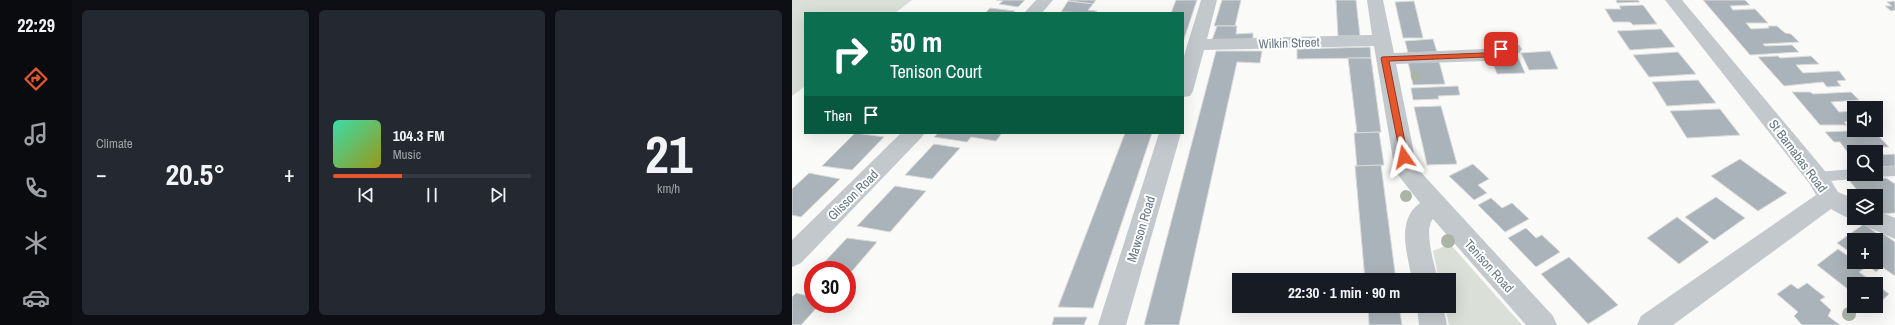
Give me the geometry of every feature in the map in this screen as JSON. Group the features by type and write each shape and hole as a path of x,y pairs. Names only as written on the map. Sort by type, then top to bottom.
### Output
{"street":[{"path":"1033,12 1045,0"},
{"path":"1184,88 1209,0"},
{"name":"Tenison Road","path":"1375,0 1406,171 1435,206 1543,325"},
{"name":"St Barnabas Road","path":"1650,325 1830,198 1817,176 1673,0"},
{"name":"Wilkin Street","path":"1197,45 1383,49 1485,55 1501,49 1513,50"},
{"name":"Glisson Road","path":"792,256 913,134"},
{"name":"Mawson Road","path":"1112,325 1170,134"},
{"path":"1830,198 1847,206"},
{"path":"1424,273 1417,234 1418,221 1426,211 1435,206"},
{"path":"1883,224 1895,229"},
{"path":"1431,313 1433,325"}],"lane":[{"path":"1883,172 1895,171"},
{"path":"1817,176 1847,174"}],"shaded area":[{"path":"792,0 912,0 896,12 804,12 804,87 792,96"},
{"path":"1450,244 1522,325 1449,325 1446,313 1456,313 1456,273 1438,273 1433,251"}],"building":[{"path":"996,0 1025,0 1018,7 999,4 1003,1"},
{"path":"1096,0 1093,4 1068,1"},
{"path":"1176,0 1197,0 1184,39 1184,12 1171,12"},
{"path":"1222,0 1241,0 1235,26 1214,26"},
{"path":"1336,0 1356,0 1360,36 1338,36"},
{"path":"1616,0 1638,0 1640,2 1617,3"},
{"path":"1703,0 1745,0 1750,5 1730,6 1733,10 1755,9 1768,23 1746,23 1751,29 1777,26 1785,33 1791,34 1799,42 1763,44 1765,46 1792,45 1799,52 1750,55"},
{"path":"1068,1 1093,4 1088,10 1097,11 1096,12 1061,12"},
{"path":"1414,1 1423,38 1403,38 1395,2"},
{"path":"1895,1 1895,10 1891,11 1885,6 1892,6 1887,2"},
{"path":"1643,5 1657,24 1633,25 1630,22 1613,22 1605,9 1621,9 1619,6"},
{"path":"990,8 1015,11 1014,12 986,12"},
{"path":"1217,26 1237,26 1236,34 1253,33 1253,41 1212,40"},
{"path":"1661,29 1675,47 1630,50 1617,31"},
{"path":"1433,39 1437,52 1408,53 1405,41"},
{"path":"1370,47 1371,58 1297,59 1297,49"},
{"path":"1216,51 1262,51 1260,63 1237,62 1179,325 1144,325"},
{"path":"1550,51 1558,69 1529,70 1521,53"},
{"path":"1678,52 1696,74 1649,77 1633,55"},
{"path":"1517,55 1525,73 1497,74 1490,56"},
{"path":"1778,56 1780,58 1811,56 1819,64 1796,65 1803,73 1839,71 1846,80 1837,81 1841,86 1827,87 1823,82 1784,86 1758,57"},
{"path":"1348,58 1371,58 1381,132 1357,133"},
{"path":"1439,61 1445,84 1413,85 1408,62"},
{"path":"1698,80 1716,103 1667,106 1652,82"},
{"path":"1458,86 1460,95 1438,96 1439,99 1413,100 1411,88"},
{"path":"1792,92 1810,92 1813,94 1851,92 1859,100 1831,102 1839,112 1847,111 1847,122 1844,122 1847,125 1820,125"},
{"path":"1441,106 1457,164 1427,165 1414,107"},
{"path":"1720,109 1740,135 1687,138 1670,111"},
{"path":"1847,131 1847,137 1880,137 1889,147 1883,147 1883,145 1847,145 1847,152 1840,142 1834,142 1825,132"},
{"path":"1379,132 1384,165 1357,167 1354,133"},
{"path":"854,134 884,137 852,170 822,166"},
{"path":"937,134 1001,134 996,141 971,137 967,142 934,137"},
{"path":"1125,134 1152,134 1093,308 1058,307"},
{"path":"934,144 960,148 932,179 905,175"},
{"path":"1895,154 1895,166 1883,167 1883,155"},
{"path":"1740,159 1787,193 1758,211 1711,176"},
{"path":"1473,164 1489,179 1478,185 1487,193 1474,200 1449,176"},
{"path":"1381,165 1395,273 1364,273 1355,166"},
{"path":"809,173 840,179 801,217 792,215 792,189"},
{"path":"1883,178 1886,178 1895,184 1895,213 1883,214 1883,189 1856,189 1850,181 1883,181"},
{"path":"895,186 926,191 890,232 857,226"},
{"path":"1716,197 1745,218 1714,240 1685,217"},
{"path":"1491,198 1502,208 1512,203 1529,219 1505,232 1478,205"},
{"path":"1677,217 1709,242 1679,264 1647,238"},
{"path":"1863,225 1865,225 1876,233 1851,233"},
{"path":"1526,228 1536,238 1542,235 1560,252 1536,267 1508,238"},
{"path":"1883,234 1895,242 1895,276 1883,268"},
{"path":"1847,236 1847,250 1837,243"},
{"path":"847,238 877,242 856,266 856,261 825,261"},
{"path":"1838,249 1847,255 1847,269 1864,269 1859,272 1866,277 1847,277 1847,289 1817,265"},
{"path":"1569,257 1618,305 1588,324 1541,274"},
{"path":"1872,269 1880,269 1876,272"},
{"path":"1807,283 1825,297 1820,300 1831,310 1828,316 1840,325 1802,325 1794,316 1798,312 1777,294 1791,284 1798,289"},
{"path":"1883,289 1889,294 1883,300"},
{"path":"796,293 804,295 804,313 812,313 801,325 792,325 792,297"},
{"path":"1368,313 1400,313 1402,325 1369,325"},
{"path":"1054,317 1087,317 1084,325 1052,325"}],"route":[{"path":"1404,157 1385,58 1485,55 1501,49"}]}
